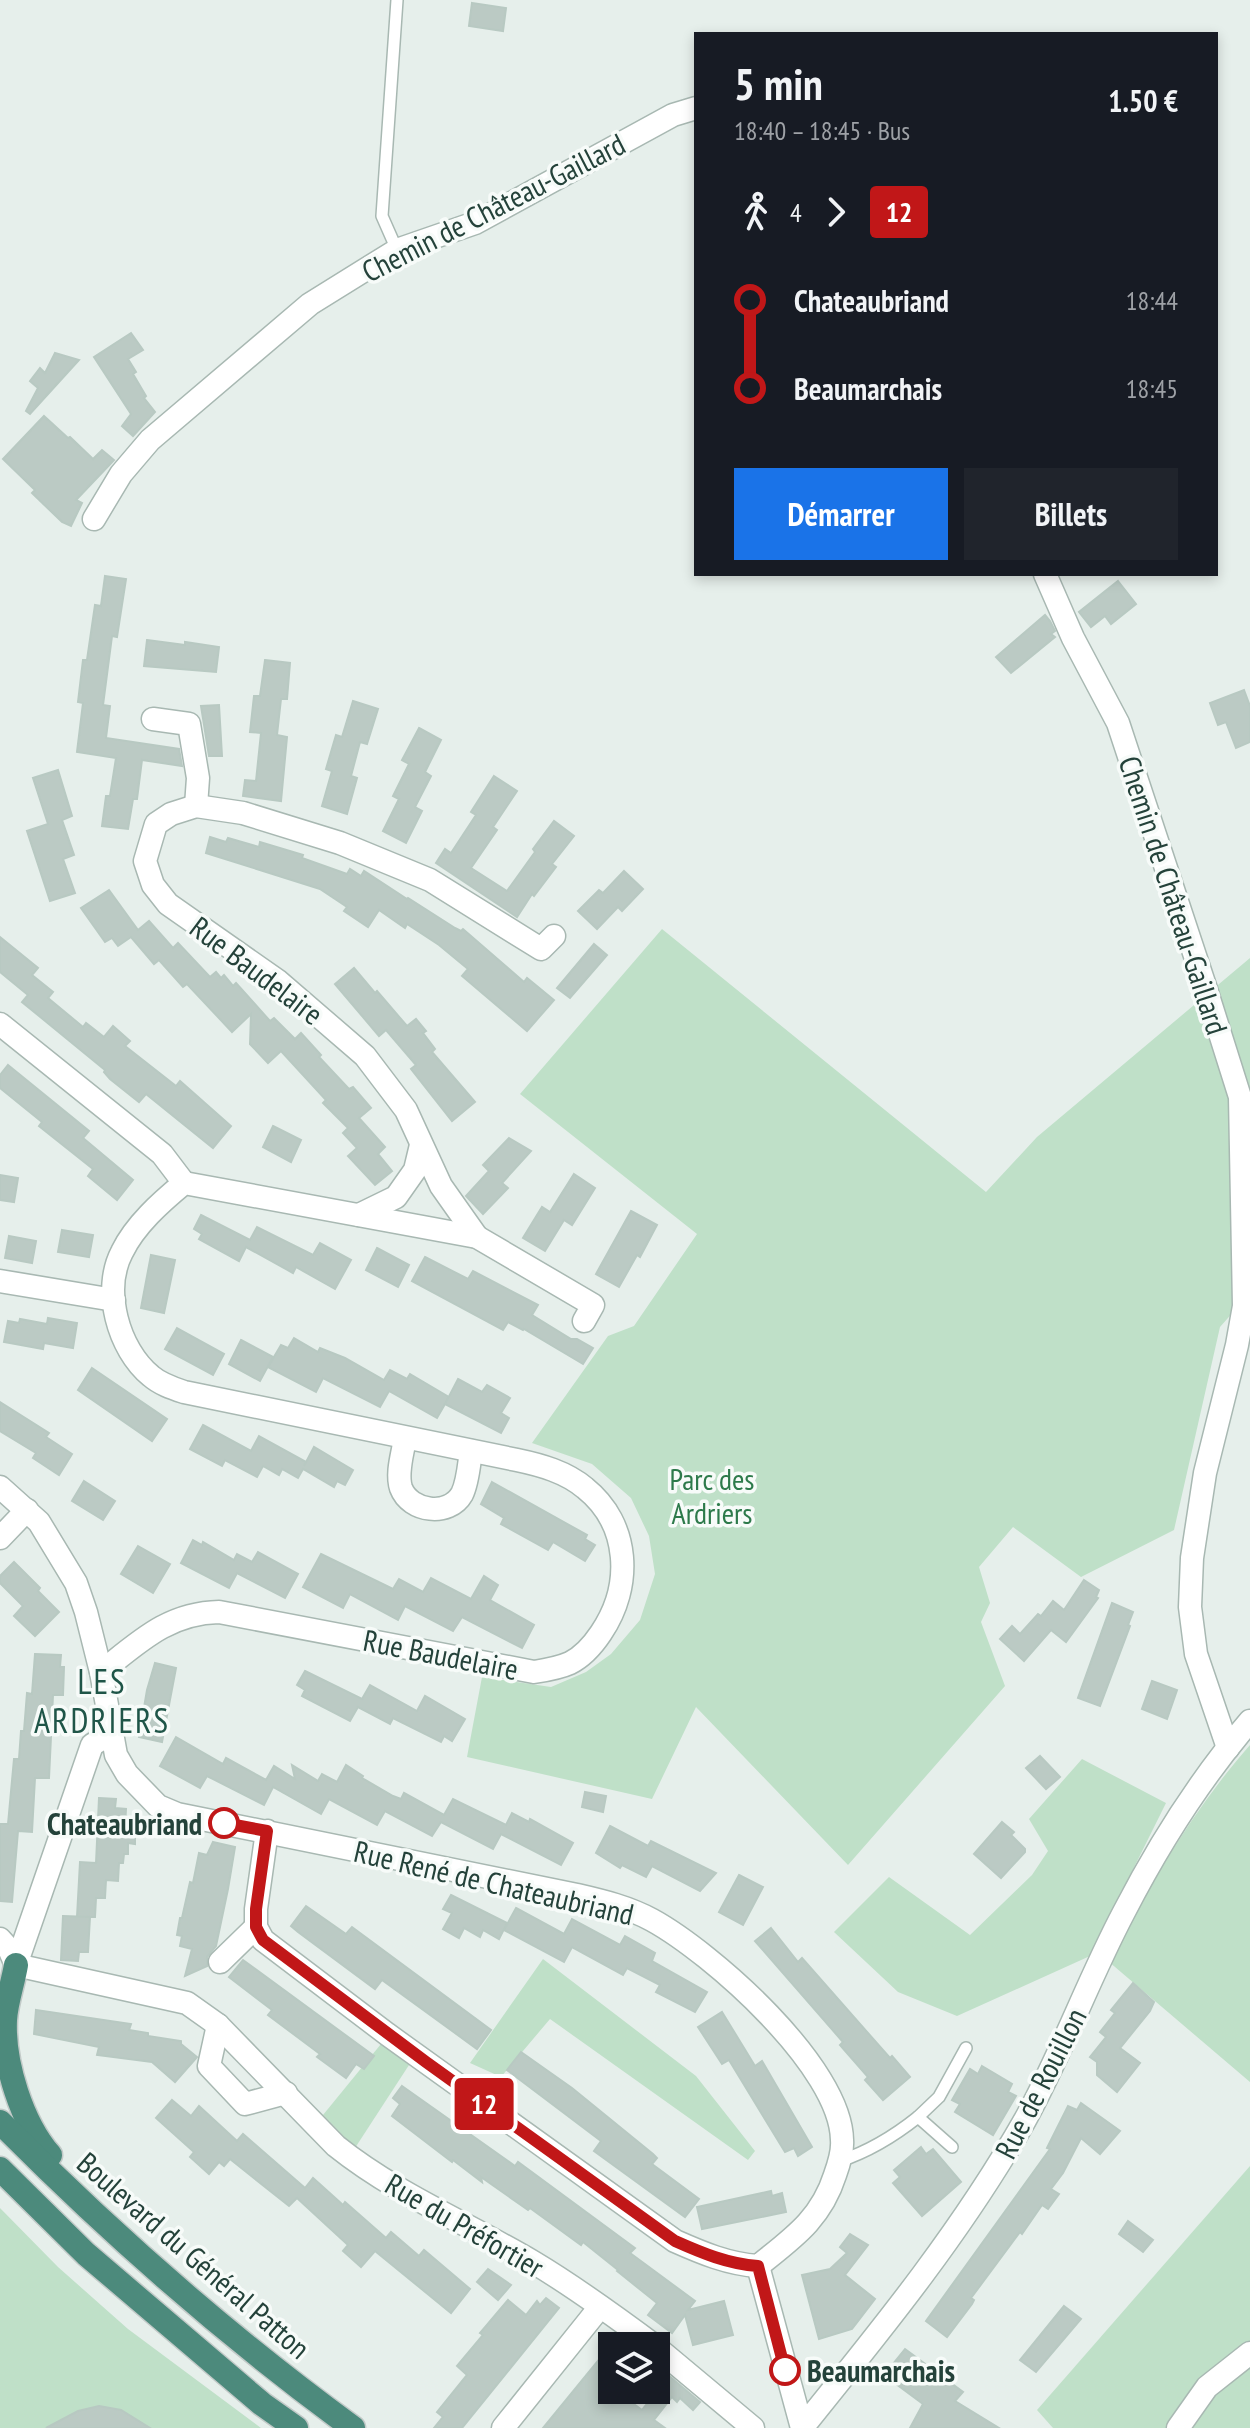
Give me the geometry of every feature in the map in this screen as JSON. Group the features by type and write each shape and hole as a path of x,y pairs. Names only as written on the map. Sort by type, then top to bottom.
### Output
{"highway":[{"path":"8,1971 5,2021 10,2071 36,2139 112,2228"},
{"name":"Boulevard du Général Patton","path":"0,2122 57,2180 233,2336 353,2428"},
{"path":"0,2169 86,2254 262,2404 296,2428"},
{"path":"0,2193 86,2254"}],"street":[{"name":"Chemin de Château-Gaillard","path":"94,519 121,474 150,440 310,304 397,250 475,223 673,115 694,109"},
{"name":"Chemin de Château-Gaillard","path":"1046,576 1073,638 1118,723 1240,1097 1244,1306 1205,1473 1192,1558 1190,1607 1196,1654 1228,1748"},
{"path":"153,719 189,724 198,778 196,806 266,820 340,843 416,874 541,949 554,936"},
{"name":"Rue Baudelaire","path":"196,806 171,814 156,824 145,861 153,885 168,904 278,981 365,1056 406,1110 441,1186 477,1237"},
{"path":"0,1024 162,1154 184,1183"},
{"path":"359,1215 396,1197 415,1170 421,1145"},
{"name":"Rue Baudelaire","path":"101,1672 174,1619 198,1612 244,1615 534,1672 572,1662 592,1646 606,1626 620,1594 624,1562 617,1531 598,1500 565,1475 528,1462 184,1392 164,1385 144,1370 125,1345 114,1300 113,1280 121,1253 136,1230 184,1183 477,1237 593,1305 584,1321"},
{"path":"0,1281 114,1300"},
{"path":"405,1438 399,1475 401,1487 406,1497 430,1509 440,1510 453,1505 462,1492 471,1451"},
{"name":"Rue René de Chateaubriand","path":"0,1487 39,1522 76,1583 101,1672 116,1755 127,1774 158,1806 177,1814 624,1906 653,1921 707,1958 746,1992 807,2059 821,2079 839,2116 842,2139 840,2161 831,2190 823,2203 804,2229 758,2266"},
{"path":"0,1538 27,1510"},
{"name":"Rue de Rouillon","path":"802,2428 893,2316 985,2187 1027,2116 1124,1913 1153,1861 1228,1748 1250,1721"},
{"path":"8,1971 92,1745 113,1732"},
{"path":"267,1831 256,1909 256,1927 263,1940 387,2034 675,2241 740,2265 758,2266 802,2428"},
{"path":"220,1962 256,1927"},
{"path":"0,1939 9,1949 8,1971"},
{"name":"Rue du Préfortier","path":"8,1971 187,2003 218,2025 350,2157 406,2193 534,2262 636,2332"},
{"path":"218,2025 209,2066 245,2104 286,2093"},
{"path":"503,2428 600,2307"},
{"path":"1178,2428 1207,2387 1250,2353"},
{"name":"Rue du Préfortier","path":"670,2358 753,2428"}],"lane":[{"path":"397,0 382,216 397,250"},
{"path":"840,2161 867,2152 918,2117 939,2097 966,2048"},
{"path":"918,2117 952,2147"}],"green space":[{"name":"Parc des Ardriers","path":"662,929 986,1192 1037,1137 1250,958 1250,1293 1220,1327 1174,1530 1081,1577 1013,1527 979,1567 990,1603 981,1622 1005,1686 848,1865 696,1707 652,1799 467,1757 482,1677 551,1687 586,1672 611,1654 640,1620 655,1574 649,1536 631,1498 592,1464 532,1443 608,1336 634,1326 697,1234 520,1094"},
{"path":"1250,1745 1250,2082 1108,1961 1190,1822"},
{"path":"1082,1759 1166,1803 1090,1956 957,2016 898,1992 834,1932 889,1877 970,1935 1032,1875 1048,1851 1029,1819"},
{"path":"543,1959 696,2076 755,2151 748,2160 550,2019 501,2077 470,2063"},
{"path":"381,2044 409,2065 355,2148 323,2115"},
{"path":"1250,2166 1250,2428 1053,2428 1037,2410"},
{"path":"0,2208 58,2267 128,2329 261,2428 0,2428"}],"building":[{"path":"472,3 506,8 503,31 469,26"},
{"path":"131,333 143,350 128,359 146,396 144,398 155,412 133,436 122,426 131,414 94,357"},
{"path":"55,353 79,360 30,414 26,411 38,388 30,381 40,368 45,373"},
{"path":"44,416 93,459 102,450 114,460 76,500 82,503 71,526 62,522 32,493 35,490 3,459"},
{"path":"105,576 126,579 117,637 112,636 103,705 110,706 106,738 179,749 182,766 142,760 137,799 133,799 128,829 102,826 116,758 77,752 83,703 78,702 83,660 87,660 95,605 101,606"},
{"path":"1118,581 1136,604 1111,624 1105,616 1091,627 1079,612"},
{"path":"1045,615 1055,631 1051,634 1055,637 1011,673 996,657"},
{"path":"147,640 219,647 216,672 144,666"},
{"path":"265,660 290,663 287,699 281,699 277,735 287,737 281,801 243,796 245,780 256,781 261,733 250,732 254,696 260,696"},
{"path":"1244,690 1250,706 1250,742 1236,748 1226,722 1218,725 1210,703"},
{"path":"353,701 378,709 367,744 360,742 351,776 357,778 347,814 322,806 332,771 326,769 336,735 342,737"},
{"path":"219,705 222,756 209,756 201,706"},
{"path":"419,728 441,740 425,772 431,776 415,807 422,811 406,843 383,831 399,799 393,796 409,764 402,760"},
{"path":"58,770 72,816 62,820 74,855 63,859 75,893 50,901 27,831 48,824 33,778"},
{"path":"494,776 517,791 493,827 497,830 471,868 507,891 554,821 574,836 552,864 556,867 517,917 436,863 445,849 451,853 476,815 471,812"},
{"path":"210,837 226,842 228,838 259,847 260,842 303,855 302,858 347,874 350,869 361,876 364,871 455,928 463,929 524,982 527,978 554,1000 527,1031 462,976 468,969 407,924 405,928 379,910 368,927 344,911 347,907 320,889 206,853"},
{"path":"624,871 643,889 622,911 618,907 597,929 578,911 599,890 603,893"},
{"path":"109,890 138,930 149,921 173,948 178,943 210,977 216,972 221,978 224,975 233,986 236,983 270,1021 274,1018 295,1039 301,1033 321,1055 319,1057 371,1108 359,1118 385,1147 378,1154 392,1171 375,1185 348,1156 357,1148 343,1133 348,1128 323,1103 326,1100 281,1051 268,1063 250,1044 251,1014 232,1032 187,984 183,987 159,960 154,964 131,937 118,946 112,938 105,942 81,908"},
{"path":"0,937 38,968 32,975 53,992 48,998 83,1027 86,1023 104,1037 113,1026 130,1041 125,1046 176,1086 180,1081 231,1126 213,1148 146,1094 139,1102 22,1002 28,995 0,972"},
{"path":"594,944 607,955 570,998 557,988"},
{"path":"354,968 407,1026 416,1019 435,1049 432,1052 475,1102 452,1121 411,1069 416,1065 386,1030 379,1036 335,984"},
{"path":"8,1065 89,1131 83,1138 133,1180 117,1200 88,1176 93,1169 39,1126 42,1122 0,1088 0,1075"},
{"path":"273,1126 301,1140 291,1162 263,1147"},
{"path":"509,1138 531,1151 502,1183 508,1188 483,1214 466,1196 489,1171 483,1165"},
{"path":"574,1174 595,1188 572,1225 564,1220 545,1251 523,1238 542,1207 550,1212"},
{"path":"0,1175 18,1178 14,1202 0,1200"},
{"path":"631,1211 657,1225 619,1287 596,1274"},
{"path":"201,1215 250,1240 257,1227 313,1255 320,1243 351,1260 335,1289 296,1267 293,1273 246,1247 239,1261 199,1239 202,1234 194,1229"},
{"path":"62,1230 93,1235 89,1257 58,1252"},
{"path":"9,1236 36,1241 32,1263 5,1258"},
{"path":"377,1248 409,1265 398,1287 366,1270"},
{"path":"151,1255 175,1260 164,1313 141,1308"},
{"path":"425,1257 468,1279 473,1271 538,1305 532,1315 571,1339 593,1348 583,1364 524,1329 508,1322 503,1330 412,1281"},
{"path":"48,1318 77,1323 73,1348 44,1343 43,1349 4,1342 8,1321 19,1323 20,1319 47,1324"},
{"path":"177,1328 224,1354 213,1375 165,1349"},
{"path":"294,1338 318,1352 320,1348 345,1358 384,1380 390,1370 407,1379 410,1374 449,1397 437,1418 389,1391 380,1407 323,1378 316,1392 268,1367 281,1345 288,1348"},
{"path":"241,1340 273,1357 260,1381 229,1364"},
{"path":"92,1368 167,1419 152,1441 78,1390"},
{"path":"458,1379 482,1392 487,1385 510,1398 501,1413 509,1418 501,1433 445,1404"},
{"path":"0,1402 49,1433 46,1437 72,1454 59,1475 33,1458 36,1453 0,1431"},
{"path":"203,1425 251,1451 259,1436 306,1462 304,1466 314,1447 353,1470 345,1485 337,1481 334,1487 303,1469 298,1478 282,1469 279,1475 263,1466 257,1477 225,1460 222,1466 190,1449"},
{"path":"84,1481 115,1501 103,1520 72,1501"},
{"path":"492,1482 587,1535 585,1539 595,1545 585,1561 553,1542 548,1550 501,1524 504,1518 481,1504"},
{"path":"193,1540 202,1545 203,1542 234,1560 237,1554 252,1562 258,1552 298,1574 285,1598 237,1573 229,1588 181,1563"},
{"path":"138,1546 170,1564 153,1593 121,1574"},
{"path":"321,1554 393,1589 399,1579 423,1592 431,1578 471,1599 484,1576 498,1585 490,1600 534,1625 522,1648 462,1617 453,1631 405,1606 398,1620 350,1594 343,1608 303,1587"},
{"path":"14,1562 59,1612 35,1636 14,1616 23,1606 0,1583 0,1576"},
{"path":"1084,1580 1099,1590 1098,1598 1066,1642 1051,1630 1024,1661 1000,1639 1012,1626 1020,1634 1053,1601 1064,1610"},
{"path":"1112,1603 1133,1612 1100,1706 1078,1698"},
{"path":"35,1654 61,1655 63,1695 53,1695 49,1778 35,1778 32,1832 18,1831 12,1902 0,1901 0,1824 8,1824 14,1759 19,1759 27,1693 32,1694"},
{"path":"155,1663 176,1668 162,1742 139,1737"},
{"path":"305,1671 362,1699 370,1685 417,1711 425,1696 465,1719 452,1741 444,1736 441,1742 393,1718 390,1724 358,1707 350,1721 302,1696 305,1690 297,1685"},
{"path":"1152,1681 1177,1690 1167,1719 1142,1709"},
{"path":"176,1737 223,1764 226,1758 266,1780 274,1766 295,1779 292,1765 318,1781 322,1774 337,1782 346,1765 393,1796 401,1799 404,1793 444,1815 453,1799 506,1825 512,1813 529,1822 530,1819 573,1843 561,1865 501,1834 493,1849 441,1822 432,1836 385,1811 377,1825 329,1799 321,1814 273,1787 264,1805 207,1776 200,1788 160,1766"},
{"path":"1040,1756 1060,1777 1046,1789 1026,1768"},
{"path":"585,1792 606,1796 603,1812 582,1807"},
{"path":"99,1798 116,1799 115,1808 126,1809 125,1826 135,1826 135,1844 128,1843 128,1854 124,1854 123,1863 119,1863 118,1881 106,1880 105,1898 96,1898 95,1917 77,1917 80,1862 96,1863"},
{"path":"1002,1822 1014,1832 1011,1835 1025,1852 1001,1878 974,1854"},
{"path":"610,1826 648,1846 651,1841 716,1873 700,1891 652,1866 646,1877 622,1865 620,1868 596,1853"},
{"path":"213,1842 235,1847 228,1889 216,1946 207,1957 207,1966 185,1976 192,1949 180,1946 182,1936 177,1935 180,1918 190,1882 193,1883 199,1853 207,1855"},
{"path":"739,1875 763,1887 743,1925 719,1912"},
{"path":"451,1895 507,1923 499,1939 483,1930 480,1937 464,1928 459,1938 443,1929 452,1913 443,1909"},
{"path":"306,1906 346,1934 352,1927 491,2030 477,2049 382,1980 375,1989 298,1932 291,1926"},
{"path":"516,1908 564,1934 572,1919 620,1945 625,1936 655,1953 652,1961 707,1992 695,2012 656,1992 660,1985 627,1968 623,1975 572,1947 564,1962 504,1930"},
{"path":"63,1916 90,1917 88,1952 79,1952 78,1961 61,1960"},
{"path":"771,1928 798,1962 802,1958 910,2077 883,2100 840,2045 843,2042 755,1941"},
{"path":"243,1960 374,2056 364,2069 356,2064 346,2078 268,2015 272,2010 229,1977"},
{"path":"1133,1983 1154,2002 1120,2048 1140,2063 1117,2092 1097,2075 1097,2062 1090,2057 1106,2037 1100,2032 1115,2013 1111,2010"},
{"path":"36,2010 131,2024 129,2030 181,2041 197,2057 175,2082 152,2062 97,2055 99,2047 34,2034"},
{"path":"722,2012 755,2066 762,2061 812,2147 798,2156 794,2148 785,2152 729,2060 722,2064 698,2027"},
{"path":"521,2052 572,2088 653,2154 657,2158 652,2164 699,2199 685,2217 594,2151 601,2141 507,2070"},
{"path":"982,2066 1012,2084 1008,2092 1016,2096 993,2135 955,2112 960,2104 952,2100 970,2069 978,2074"},
{"path":"402,2086 515,2166 518,2162 635,2248 630,2253 695,2301 688,2310 724,2301 733,2335 693,2345 685,2315 672,2333 648,2315 657,2303 583,2242 581,2245 481,2177 482,2182 392,2116 400,2104 393,2098"},
{"path":"172,2100 191,2116 199,2106 237,2141 243,2134 305,2188 313,2178 386,2238 391,2232 419,2256 424,2250 470,2289 451,2313 375,2251 361,2267 343,2251 348,2245 297,2198 289,2206 230,2159 224,2166 219,2162 209,2174 190,2157 194,2152 156,2118"},
{"path":"1081,2103 1120,2131 1100,2154 1081,2138 1051,2189 1059,2194 1048,2209 1042,2205 1022,2234 1020,2232 971,2298 974,2300 972,2304 947,2337 926,2321 1050,2149 1047,2148 1068,2106 1077,2110"},
{"path":"921,2147 926,2154 933,2149 961,2182 922,2216 893,2183 900,2177 894,2170"},
{"path":"771,2191 772,2196 782,2193 786,2212 702,2229 697,2207"},
{"path":"1128,2221 1153,2240 1143,2252 1119,2234"},
{"path":"850,2234 868,2245 845,2275 875,2299 852,2329 819,2339 802,2275 830,2269 847,2253 840,2247"},
{"path":"488,2269 511,2285 498,2300 477,2282"},
{"path":"546,2298 559,2308 462,2428 434,2428 443,2417 437,2412 467,2375 457,2366 508,2300 526,2315 537,2301 540,2305"},
{"path":"1064,2306 1081,2319 1036,2372 1020,2360"},
{"path":"905,2349 963,2392 955,2401 999,2428 910,2428 923,2404 884,2375"},
{"path":"598,2361 598,2404 634,2404 642,2410 647,2404 667,2404 654,2420 665,2428 543,2428"},
{"path":"670,2377 700,2402 693,2410 680,2398 677,2402 672,2397 670,2400"},
{"path":"99,2406 121,2410 150,2428 46,2428 78,2411"}],"bus line":[{"name":"12","path":"224,1823 267,1831 256,1909 256,1927 263,1940 387,2034 675,2241 740,2265 758,2266 785,2370"}],"place":[{"name":"Chateaubriand","path":"224,1823"},
{"name":"Beaumarchais","path":"785,2370"}],"district":[{"name":"LES ARDRIERS","path":"102,1700"}]}
